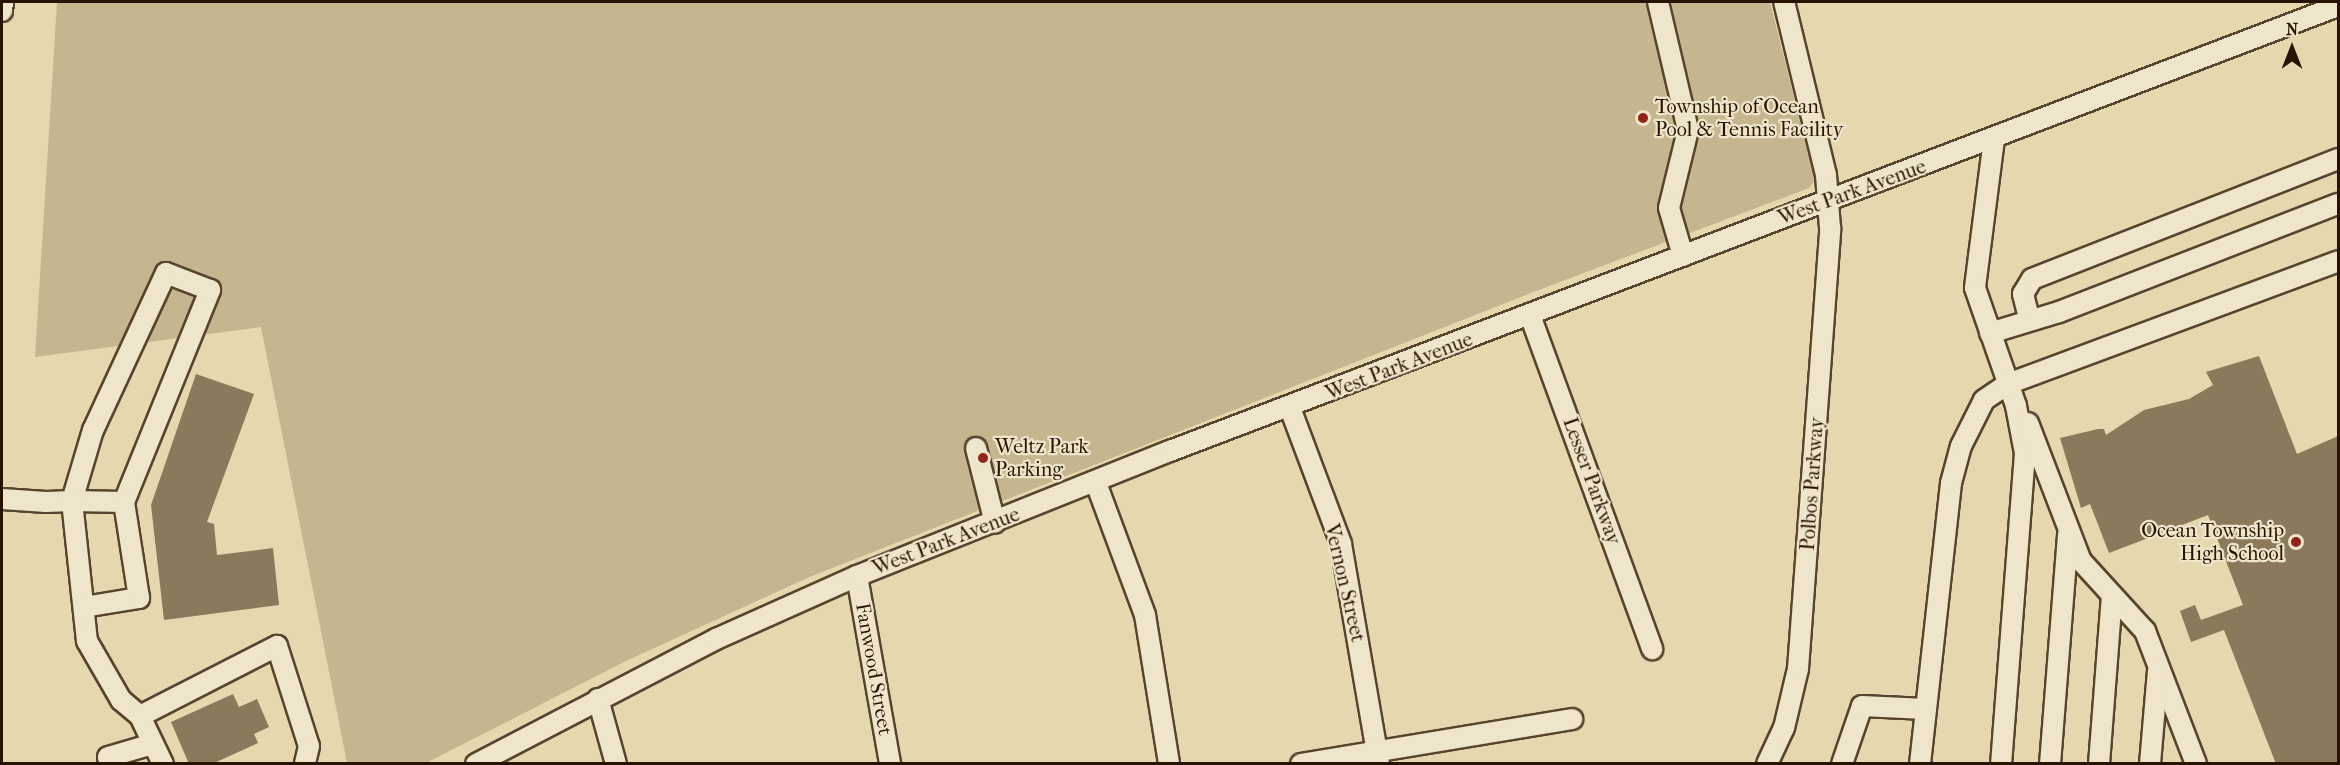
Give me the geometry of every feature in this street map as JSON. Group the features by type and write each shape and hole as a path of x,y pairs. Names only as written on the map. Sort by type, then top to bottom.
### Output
{"street":[{"path":"2,11 3,2"},
{"path":"1658,2 1688,130 1669,208 1683,256"},
{"name":"Polbos Parkway","path":"1767,764 1784,728 1798,669 1830,199 1784,2"},
{"name":"West Park Avenue","path":"476,764 716,639 857,576 1096,483 1170,451 1290,408 1830,199 1994,139 2318,8 2338,6"},
{"path":"1994,139 1975,275 1977,301 2008,384 2023,437 2022,484 2001,764"},
{"path":"2030,318 2024,294 2032,279 2338,159"},
{"path":"1989,333 2030,318 2059,312 2338,204"},
{"path":"1920,764 1956,464 1978,408 1991,393 2008,384 2338,261"},
{"path":"84,607 139,598 124,502 210,290 166,273 93,430 72,501 87,641 121,699 140,716 163,764"},
{"name":"Lesser Parkway","path":"1530,315 1652,648"},
{"path":"2008,384 2021,404 2081,561 2140,623 2196,764"},
{"name":"Vernon Street","path":"1290,408 1341,544 1378,757"},
{"path":"976,448 995,523"},
{"path":"1096,483 1145,615 1170,764"},
{"path":"2022,484 2044,487 2057,499"},
{"path":"2,500 124,502"},
{"path":"2050,764 2069,529"},
{"name":"Fanwood Street","path":"857,576 890,764"},
{"path":"2099,764 2112,596"},
{"path":"140,716 277,645 309,746 305,764"},
{"path":"2150,764 2158,664"},
{"path":"598,699 616,764"},
{"path":"1842,764 1862,706 1926,709"},
{"path":"1301,764 1378,757 1572,718"},
{"path":"110,764 108,757 153,744"}],"shaded area":[{"path":"57,2 1770,2 1815,180 1809,188 1536,291 807,578 626,661 426,763 347,763 261,327 35,357"}],"building":[{"name":"Ocean Township High School","path":"2259,356 2297,454 2338,436 2338,764 2276,764 2224,630 2191,642 2180,611 2195,605 2201,620 2243,605 2208,515 2109,553 2090,504 2081,508 2060,438 2098,429 2104,429 2106,435 2144,410 2189,399 2213,385 2206,372"},
{"path":"196,374 254,394 207,522 214,524 217,555 273,548 279,605 164,620 151,505"},
{"path":"233,694 239,707 257,699 269,727 254,734 258,743 212,764 189,764 171,722"}],"place":[{"name":"Township of Ocean Pool & Tennis Facility","path":"1643,118"},
{"name":"Weltz Park Parking","path":"983,458"},
{"name":"Ocean Township High School","path":"2296,542"}]}
